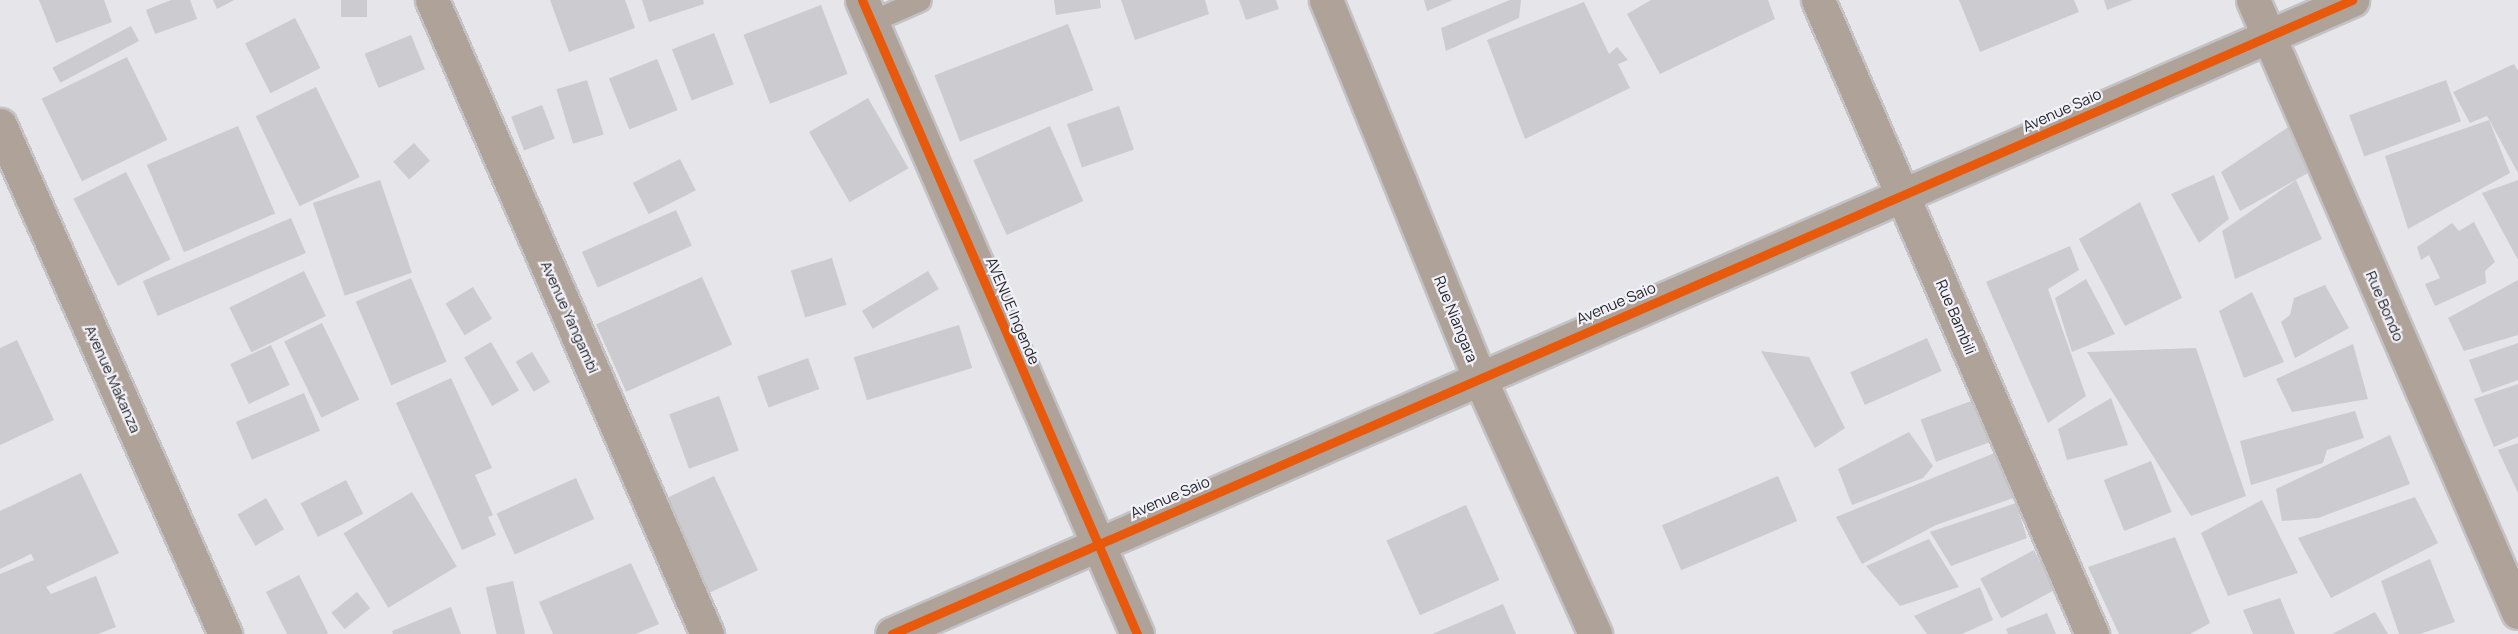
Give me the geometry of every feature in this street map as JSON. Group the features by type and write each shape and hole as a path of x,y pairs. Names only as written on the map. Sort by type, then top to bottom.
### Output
{"street":[{"name":"Avenue Yangambi","path":"432,0 707,634"},
{"name":"Rue Niangara","path":"1326,0 1480,379 1595,634"},
{"name":"Rue Bambili","path":"1818,0 2092,634"},
{"name":"Rue Bondo","path":"2253,0 2518,612"},
{"name":"Avenue Saio","path":"892,634 2352,0"},
{"name":"AVENUE Ingende","path":"867,11 1137,634"},
{"name":"Avenue Makanza","path":"0,125 225,634"}],"lane":[{"path":"867,11 920,0"}],"building":[{"path":"39,0 104,0 112,22 56,43"},
{"path":"171,0 190,0 197,19 155,34 146,10"},
{"path":"213,0 234,0 217,9"},
{"path":"341,0 367,0 367,17 341,17"},
{"path":"550,0 625,0 635,28 569,52"},
{"path":"642,0 703,0 704,4 649,22"},
{"path":"1054,0 1100,0 1101,8 1056,15"},
{"path":"1121,0 1205,0 1209,14 1135,40"},
{"path":"1239,0 1276,0 1279,9 1246,20"},
{"path":"1424,0 1453,0 1427,11"},
{"path":"1510,0 1521,0 1519,18 1446,51 1441,28"},
{"path":"1651,0 1768,0 1775,19 1660,74 1627,14"},
{"path":"1959,0 2074,0 2079,12 1980,52"},
{"path":"2104,0 2133,0 2107,10"},
{"path":"1584,2 1609,54 1617,47 1628,60 1618,64 1630,88 1525,139 1487,40"},
{"path":"821,5 848,74 770,104 744,35"},
{"path":"295,18 320,68 271,93 245,43"},
{"path":"1068,24 1093,90 960,142 934,75"},
{"path":"131,26 139,41 60,83 52,68"},
{"path":"714,33 734,84 692,100 672,49"},
{"path":"411,35 425,69 379,88 365,54"},
{"path":"127,57 167,140 82,181 42,99"},
{"path":"657,59 678,110 629,129 609,78"},
{"path":"2514,64 2518,71 2518,173 2487,116 2470,123 2453,92"},
{"path":"587,80 604,135 573,144 556,89"},
{"path":"2446,80 2461,121 2364,157 2349,115"},
{"path":"316,87 360,177 300,206 256,116"},
{"path":"868,98 908,168 850,202 809,132"},
{"path":"542,105 555,139 524,150 511,117"},
{"path":"1119,106 1134,149 1082,167 1067,124"},
{"path":"2489,120 2510,173 2408,229 2385,156"},
{"path":"238,126 275,213 184,252 147,165"},
{"path":"1050,126 1083,201 1007,235 973,160"},
{"path":"2290,126 2310,172 2240,211 2221,172"},
{"path":"414,143 430,161 409,180 393,162"},
{"path":"680,159 696,190 649,214 633,183"},
{"path":"126,172 170,259 118,286 73,199"},
{"path":"2214,175 2229,219 2199,243 2171,194"},
{"path":"380,180 412,273 345,296 313,203"},
{"path":"2296,180 2322,239 2235,279 2222,231"},
{"path":"2518,180 2518,260 2482,193"},
{"path":"2140,202 2182,298 2125,326 2079,239"},
{"path":"676,210 692,246 598,288 582,252"},
{"path":"291,218 306,253 158,316 143,281"},
{"path":"2474,222 2495,262 2485,271 2486,283 2435,306 2425,284 2440,278 2429,255 2421,260 2417,247 2452,223 2459,231"},
{"path":"2070,246 2079,270 2048,289 2086,396 2048,423 1986,282"},
{"path":"832,258 846,305 805,317 791,271"},
{"path":"304,271 326,316 251,352 229,307"},
{"path":"928,271 939,289 873,329 862,311"},
{"path":"702,277 732,345 626,392 596,324"},
{"path":"411,278 447,362 391,385 356,301"},
{"path":"2086,279 2115,334 2072,352 2055,298"},
{"path":"2518,280 2518,335 2464,351 2448,318"},
{"path":"2325,285 2349,328 2295,358 2281,322 2290,315 2294,298"},
{"path":"473,287 492,319 465,335 446,303"},
{"path":"2252,292 2284,362 2244,378 2219,311"},
{"path":"322,323 359,399 322,418 284,341"},
{"path":"959,325 972,368 867,400 854,357"},
{"path":"1927,338 1942,371 1865,405 1850,372"},
{"path":"17,340 54,420 0,445 0,348"},
{"path":"491,342 519,390 492,406 464,358"},
{"path":"2518,343 2518,380 2482,393 2469,360"},
{"path":"2353,344 2368,399 2292,412 2276,379"},
{"path":"271,345 290,385 249,404 230,364"},
{"path":"2196,348 2246,496 2191,516 2087,352"},
{"path":"1761,351 1809,357 1845,428 1815,448"},
{"path":"532,352 550,382 534,392 516,362"},
{"path":"808,358 819,389 769,407 757,376"},
{"path":"451,378 492,468 475,475 493,515 488,517 496,535 462,550 396,403"},
{"path":"2518,384 2518,437 2494,447 2474,399"},
{"path":"304,393 320,431 252,460 236,422"},
{"path":"719,396 739,451 689,469 669,414"},
{"path":"2111,398 2128,445 2067,460 2058,429"},
{"path":"1977,399 1992,441 1936,462 1921,420"},
{"path":"2355,411 2364,438 2327,450 2323,463 2251,485 2240,441"},
{"path":"1909,432 1933,466 1923,478 1852,505 1838,469"},
{"path":"2390,435 2410,484 2318,518 2282,521 2276,489"},
{"path":"2518,443 2518,493 2498,450"},
{"path":"2002,450 2022,495 1936,525 1862,564 1836,517"},
{"path":"2151,461 2172,512 2124,531 2104,480"},
{"path":"81,473 119,553 46,587 51,594 96,576 116,627 98,634 0,634 0,574 34,560 31,554 0,569 0,511"},
{"path":"714,476 758,570 704,596 660,501"},
{"path":"1778,476 1797,521 1681,570 1662,525"},
{"path":"576,478 594,519 515,554 497,513"},
{"path":"346,480 363,514 318,537 301,503"},
{"path":"412,492 457,567 388,608 343,533"},
{"path":"2415,497 2438,543 2331,598 2298,538"},
{"path":"266,498 284,529 255,546 237,514"},
{"path":"2262,500 2298,573 2228,596 2201,533"},
{"path":"2016,503 2027,538 1951,566 1930,532"},
{"path":"1466,505 1499,580 1420,615 1387,540"},
{"path":"2175,537 2210,623 2190,634 2119,634 2088,567"},
{"path":"1929,539 1959,587 1900,606 1866,566"},
{"path":"2034,550 2055,590 2001,618 1980,579"},
{"path":"2430,559 2455,622 2420,634 2399,634 2381,581"},
{"path":"631,563 659,624 636,634 553,634 539,602"},
{"path":"299,575 328,633 326,634 287,634 266,592"},
{"path":"513,581 525,634 496,634 486,587"},
{"path":"1980,587 1993,620 1962,634 1927,634 1914,616"},
{"path":"357,592 370,608 345,629 331,613"},
{"path":"2280,598 2295,634 2253,634 2243,610"},
{"path":"1503,604 1516,634 1432,634"},
{"path":"451,607 461,634 393,634 392,631"},
{"path":"2375,612 2388,634 2332,634"},
{"path":"2047,613 2056,634 2008,634 2006,629"}],"cycle path":[{"path":"862,0 1137,634"},
{"path":"892,634 2352,0"}]}
